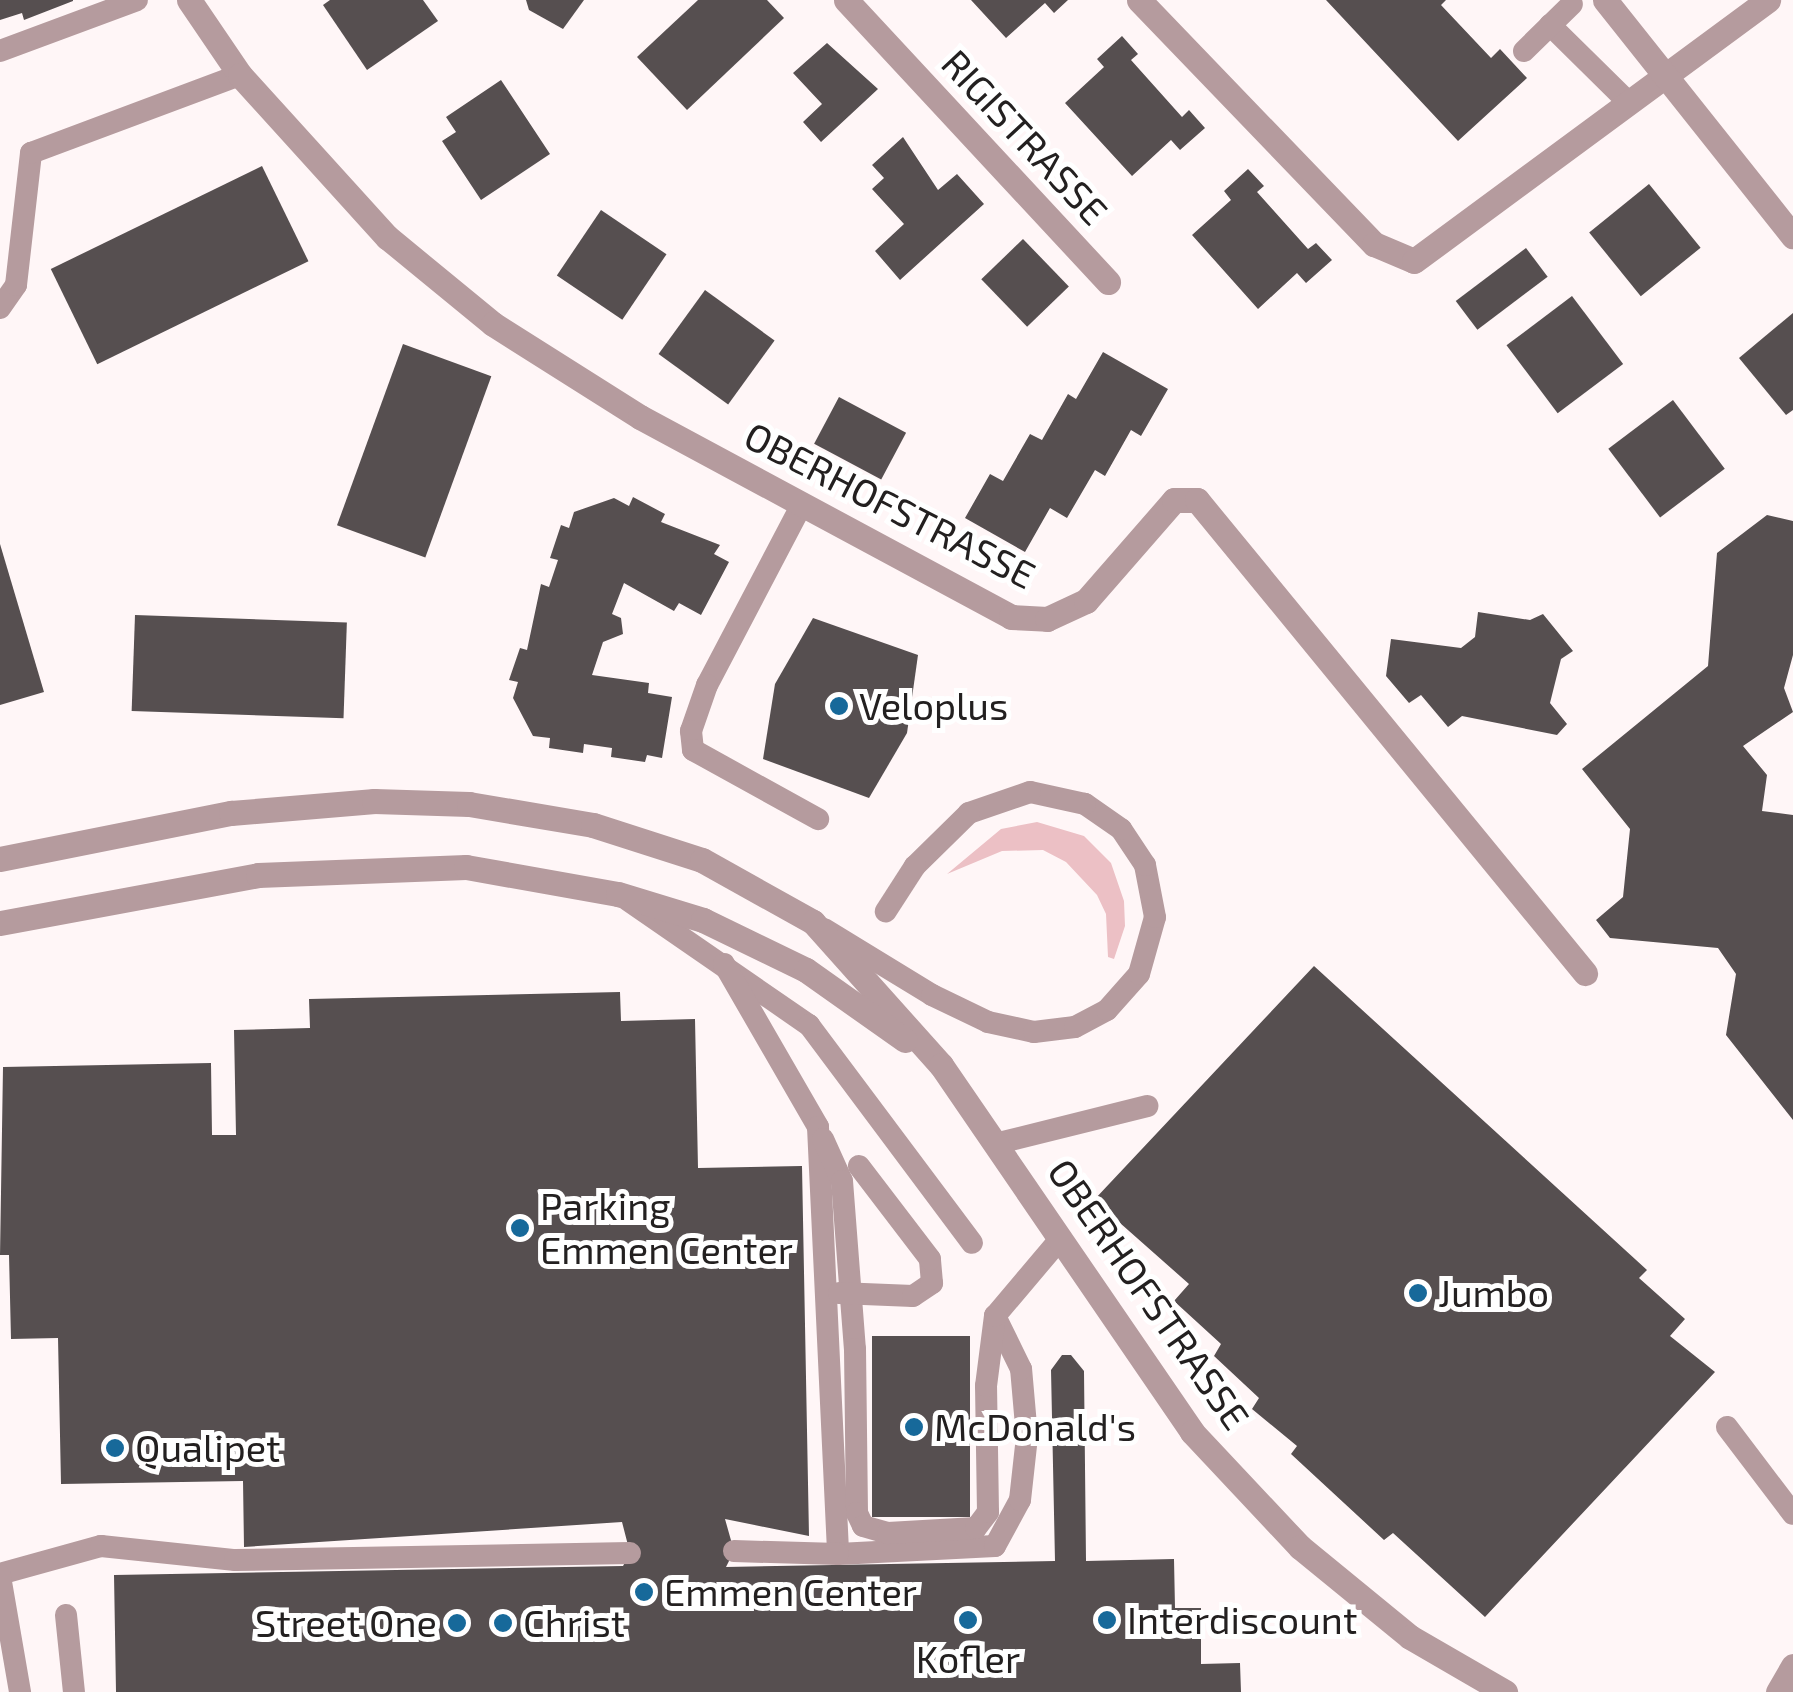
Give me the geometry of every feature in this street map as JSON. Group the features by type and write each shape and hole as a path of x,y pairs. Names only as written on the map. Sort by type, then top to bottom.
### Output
{"street":[{"name":"OBERHOFSTRASSE","path":"189,0 240,75 386,237 493,324 600,394 800,508 1011,617 1047,619 1086,601 1174,500 1197,500 1585,972"},
{"name":"RIGISTRASSE","path":"846,0 1108,282"},
{"path":"1139,0 1374,244 1414,260 1768,0"},
{"path":"1605,0 1793,236"},
{"name":"OBERHOFSTRASSE","path":"55,851 231,813 374,801 469,804 593,825 702,860 812,922 941,1065 999,1142 1192,1432 1300,1547 1410,1638 1505,1692"},
{"path":"0,859 55,851"},
{"path":"0,868 55,851"},
{"name":"OBERHOFSTRASSE","path":"0,923 258,875 466,867 618,894 702,920 806,970 941,1065"},
{"path":"1778,1692 1793,1666"}],"lane":[{"path":"0,52 137,0"},
{"path":"1524,52 1572,4"},
{"path":"1550,25 1630,104"},
{"path":"0,308 16,286 31,154 240,75"},
{"path":"800,508 707,686 691,730 693,750 818,818"},
{"path":"812,922 932,995 988,1022 1034,1032 1075,1027 1107,1010 1138,974 1155,917 1145,865 1122,829 1086,804 1030,792 969,813 916,866 886,911"},
{"path":"618,894 808,1025 972,1244"},
{"path":"724,964 818,1127 842,1182 852,1293 857,1512 863,1526 888,1533 976,1528 988,1512 986,1386 996,1316 1061,1238"},
{"path":"999,1142 1147,1106"},
{"path":"818,1127 838,1554"},
{"path":"826,1292 913,1296 932,1283 930,1259 859,1166"},
{"path":"734,1552 838,1554 995,1546 1020,1500 1027,1437 1021,1369 996,1316"},
{"path":"1727,1427 1793,1514"},
{"path":"20,1692 0,1575 101,1546 235,1560 630,1554"},
{"path":"66,1616 74,1692"}],"shaded area":[{"path":"1037,822 1084,836 1111,863 1124,901 1125,926 1114,959 1108,957 1106,914 1097,895 1066,862 1043,850 1002,851 947,874 1001,829"}],"building":[{"path":"0,0 73,1 24,20 22,13 0,20"},
{"path":"330,0 423,0 438,21 367,70 323,5"},
{"path":"526,0 584,0 563,29 529,10"},
{"path":"698,0 767,0 784,18 687,110 637,57"},
{"path":"971,0 1068,0 1054,13 1045,3 1006,38"},
{"path":"1326,0 1446,0 1441,5 1491,58 1500,49 1527,78 1458,141"},
{"path":"1122,36 1138,54 1131,60 1182,117 1189,110 1205,128 1180,150 1171,140 1132,176 1065,103 1104,67 1097,59"},
{"path":"827,43 878,89 821,142 803,122 822,104 793,73"},
{"path":"501,80 550,154 481,200 442,141 456,132 446,117"},
{"path":"903,137 938,190 957,174 984,204 900,280 875,251 904,224 872,189 884,178 872,165"},
{"path":"262,166 308,261 97,364 51,269"},
{"path":"1248,169 1264,186 1257,192 1308,249 1316,243 1332,260 1306,283 1297,273 1258,309 1192,235 1231,200 1224,191"},
{"path":"1649,184 1701,248 1641,296 1589,232"},
{"path":"601,210 666,254 622,320 557,275"},
{"path":"1023,239 1069,286 1027,327 981,279"},
{"path":"1526,248 1548,277 1477,330 1456,301"},
{"path":"705,290 775,341 728,404 659,354"},
{"path":"1572,296 1623,364 1558,413 1507,345"},
{"path":"1793,313 1793,410 1786,415 1739,358"},
{"path":"403,344 491,376 425,558 337,525"},
{"path":"1103,352 1168,389 1141,436 1131,430 1105,476 1095,470 1067,518 1050,508 1025,552 965,518 990,474 1003,481 1030,434 1042,440 1068,394 1076,399"},
{"path":"839,397 906,433 881,479 814,444"},
{"path":"1673,400 1725,469 1660,517 1608,449"},
{"path":"633,497 665,514 661,522 720,545 714,554 729,562 701,615 679,603 674,611 624,583 612,614 621,618 623,634 603,642 592,675 649,683 648,693 672,697 662,758 647,755 645,762 611,757 612,748 584,744 583,753 549,748 550,738 533,736 513,698 518,682 509,680 520,648 527,650 541,584 549,587 558,560 550,558 561,525 569,528 574,512 614,498 629,506"},
{"path":"1767,515 1793,521 1793,655 1784,688 1793,712 1743,746 1767,775 1762,811 1793,815 1793,1120 1726,1035 1736,974 1718,948 1610,938 1596,920 1623,897 1630,829 1582,769 1708,666 1717,553"},
{"path":"0,544 44,692 0,705"},
{"path":"1478,612 1530,620 1543,614 1573,651 1561,659 1550,703 1567,724 1557,735 1462,716 1448,727 1421,695 1409,703 1386,676 1391,639 1461,648 1475,637"},
{"path":"135,615 347,622 344,718 132,711"},
{"path":"813,618 918,655 907,733 869,798 763,759 775,684"},
{"name":"Jumbo","path":"1314,966 1647,1270 1639,1278 1685,1319 1670,1336 1715,1372 1485,1617 1393,1533 1384,1540 1291,1454 1297,1446 1252,1409 1259,1398 1214,1356 1221,1344 1174,1301 1189,1284 1094,1200"},
{"path":"620,992 621,1021 695,1019 698,1168 802,1166 809,1536 725,1519 734,1551 726,1567 1055,1561 1051,1370 1062,1355 1071,1355 1084,1371 1086,1561 1174,1559 1175,1608 1201,1608 1201,1664 1240,1663 1241,1692 116,1692 114,1575 623,1566 630,1553 622,1522 244,1547 243,1481 61,1484 58,1338 11,1339 9,1255 0,1255 3,1067 211,1063 212,1135 236,1135 234,1030 310,1028 309,999"},
{"path":"872,1336 970,1336 970,1517 872,1517"}],"place":[{"name":"Veloplus","path":"839,706"},
{"name":"Parking Emmen Center","path":"520,1228"},
{"name":"Jumbo","path":"1418,1293"},
{"name":"McDonald's","path":"914,1427"},
{"name":"Qualipet","path":"115,1448"},
{"name":"Emmen Center","path":"644,1592"},
{"name":"Kofler","path":"968,1620"},
{"name":"Interdiscount","path":"1107,1620"},
{"name":"Street One","path":"457,1623"},
{"name":"Christ","path":"503,1623"}]}
